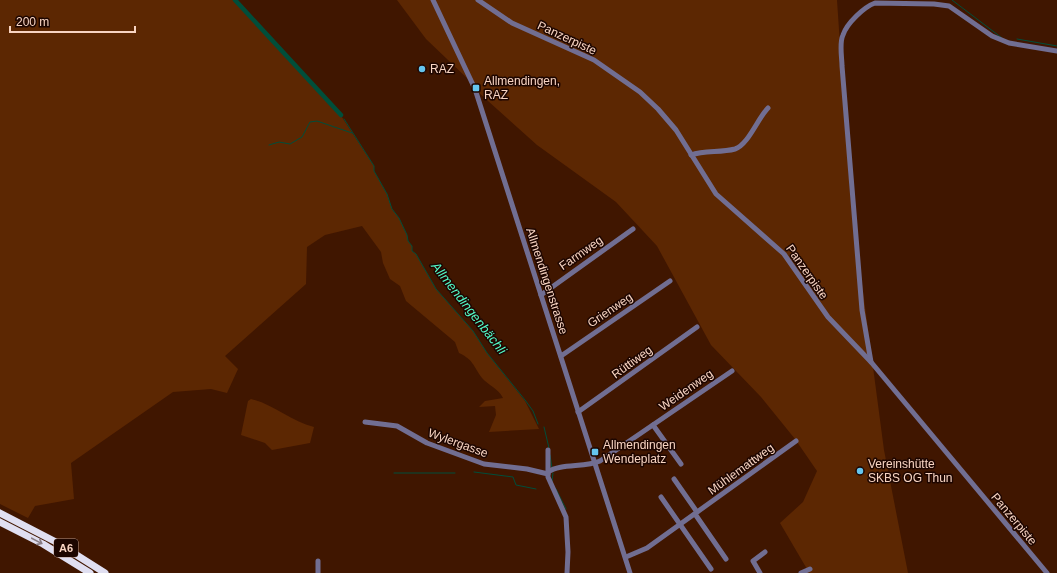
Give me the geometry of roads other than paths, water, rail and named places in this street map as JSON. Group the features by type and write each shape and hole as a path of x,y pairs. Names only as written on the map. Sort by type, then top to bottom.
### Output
{"highway":[{"name":"A6","path":"0,513 56,542 105,573"},
{"name":"A6","path":"0,522 47,547 90,573"}],"street":[{"name":"Allmendingenstrasse","path":"433,0 473,85 578,412 596,463 630,573"},
{"name":"Panzerpiste","path":"478,0 512,24 594,60 640,92 658,108 676,130 716,194 770,240 784,254 824,313 871,362 1047,573"},
{"path":"871,362 862,310 842,66 842,36 847,28 868,6 875,3 934,4 949,6 992,36 1009,43 1057,51"},
{"path":"691,155 736,149 744,143 760,117 768,108"},
{"name":"Farmweg","path":"541,295 633,229"},
{"name":"Grienweg","path":"561,356 670,281"},
{"name":"Rüttiweg","path":"578,412 698,327"},
{"name":"Weidenweg","path":"596,463 612,454 732,371"},
{"name":"Wylergasse","path":"365,422 397,426 427,443 484,464 548,473 555,469 596,463"},
{"name":"Weidenweg","path":"652,425 681,464"},
{"name":"Mühlemattweg","path":"626,557 643,551 796,441"},
{"path":"548,450 548,473 566,517 568,552 567,573"},
{"path":"674,479 726,559"},
{"path":"661,497 711,568"},
{"path":"760,573 753,562 765,552"},
{"path":"318,561 318,573"},
{"path":"801,573 810,569"}],"waterway":[{"name":"Allmendingenbächli","path":"235,0 341,115"},
{"path":"952,0 1002,38"},
{"path":"1017,39 1057,46"},
{"name":"Allmendingenbächli","path":"344,119 374,166 374,171 387,194 392,209 399,218 407,235 408,241 412,246 412,251 416,254 436,289 473,331 487,353 533,411 538,424"},
{"path":"269,145 279,142 290,144 302,137 310,122 317,121 352,133"},
{"name":"Allmendingenbächli","path":"544,427 549,448"},
{"name":"Allmendingenbächli","path":"550,455 552,468"},
{"path":"474,472 513,477 516,485 536,489"},
{"path":"394,473 455,473"},
{"path":"552,481 553,473"},
{"path":"556,489 566,509"}],"place":[{"name":"RAZ","path":"422,69"},
{"name":"Allmendingen, RAZ","path":"476,88"},
{"name":"Allmendingen Wendeplatz","path":"595,452"},
{"name":"Vereinshütte SKBS OG Thun","path":"860,471"}]}
